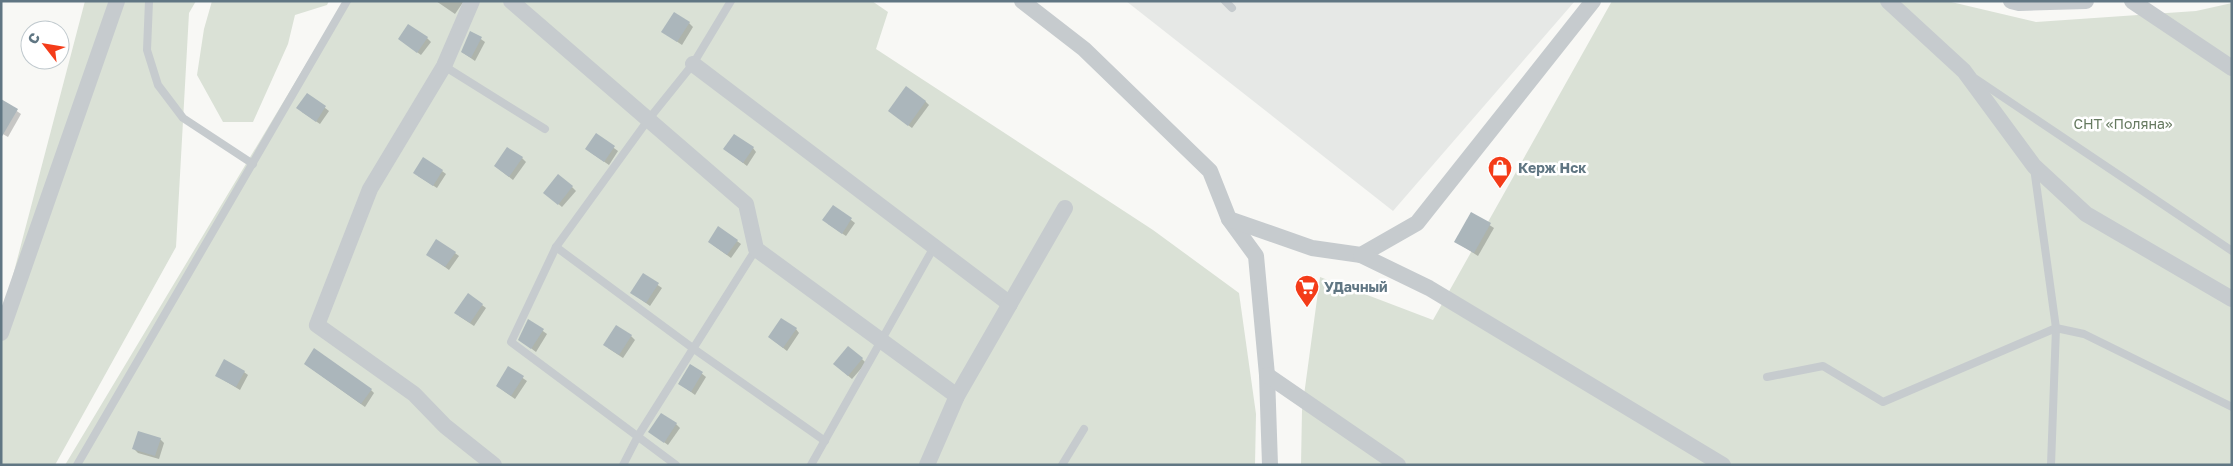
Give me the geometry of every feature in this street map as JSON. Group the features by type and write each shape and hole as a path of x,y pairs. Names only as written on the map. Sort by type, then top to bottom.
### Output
{"street":[{"path":"3,323 117,1"},
{"path":"472,1 444,66 370,188 317,325 414,394 446,426 494,465"},
{"path":"511,1 746,204 756,249 957,396"},
{"path":"1022,1 1084,49 1210,171 1229,219 1256,256 1267,375 1270,465"},
{"path":"1361,255 1417,223 1593,1"},
{"path":"1888,1 1964,71 2034,166 2086,214 2232,299"},
{"path":"2011,1 2019,3 2086,1"},
{"path":"2132,1 2232,68"},
{"path":"693,64 1010,304"},
{"path":"928,465 957,396 1065,208"},
{"path":"1229,219 1312,248 1361,255 1429,288 1723,465"},
{"path":"1267,375 1398,465"}],"lane":[{"path":"149,1 147,50 158,86 182,118 253,164"},
{"path":"77,465 347,1"},
{"path":"676,465 512,342 556,247 648,120 693,64 731,1"},
{"path":"1224,1 1232,8"},
{"path":"444,66 546,129"},
{"path":"1964,71 2232,251"},
{"path":"2034,166 2056,328 2050,465"},
{"path":"556,247 694,349 825,441"},
{"path":"811,465 934,247"},
{"path":"623,465 638,436 756,249"},
{"path":"1767,377 1823,366 1883,402 2056,328 2084,334 2232,407"},
{"path":"1062,465 1084,429"}],"shaded area":[{"path":"1126,1 1575,1 1393,211"}],"green space":[{"path":"85,1 196,1 189,13 176,247 55,465 1,465 1,321 67,70 70,70 70,58"},
{"path":"212,1 329,1 327,5 295,15 288,44 253,122 223,122 197,75 204,29"},
{"path":"344,1 872,1 888,12 876,49 1153,230 1239,293 1256,414 1255,465 65,465"},
{"name":"СНТ «Поляна»","path":"1612,1 1947,1 2036,22 2196,11 2232,3 2232,465 1301,465 1302,410 1320,277 1433,320"}],"building":[{"path":"674,12 690,22 677,42 661,32"},
{"path":"408,24 428,37 417,53 398,39"},
{"path":"470,31 482,37 471,58 461,52"},
{"path":"906,86 926,101 908,126 888,111"},
{"path":"307,93 326,106 316,122 296,108"},
{"path":"1,99 18,109 1,138"},
{"path":"596,133 615,146 604,162 585,149"},
{"path":"734,134 754,147 743,163 723,149"},
{"path":"507,147 523,157 509,177 494,166"},
{"path":"423,157 443,170 433,186 413,173"},
{"path":"558,174 573,186 558,205 543,193"},
{"path":"833,205 852,218 842,234 822,220"},
{"path":"1471,212 1491,223 1474,253 1454,242"},
{"path":"718,226 738,240 727,255 708,242"},
{"path":"436,239 456,252 445,267 426,255"},
{"path":"643,273 659,283 646,303 630,293"},
{"path":"468,293 483,304 470,323 454,313"},
{"path":"781,318 797,328 783,348 768,337"},
{"path":"528,319 544,329 531,349 518,340"},
{"path":"616,325 632,335 619,355 603,345"},
{"path":"848,346 863,358 848,376 833,364"},
{"path":"314,348 372,389 361,404 304,364"},
{"path":"224,359 245,371 236,387 215,376"},
{"path":"690,364 703,372 691,392 678,384"},
{"path":"508,366 524,376 511,396 496,386"},
{"path":"661,413 677,423 664,443 648,432"},
{"path":"138,431 161,438 155,456 132,449"}],"place":[{"name":"Керж Нск","path":"1500,189"},
{"name":"УДачный","path":"1307,308"}]}
